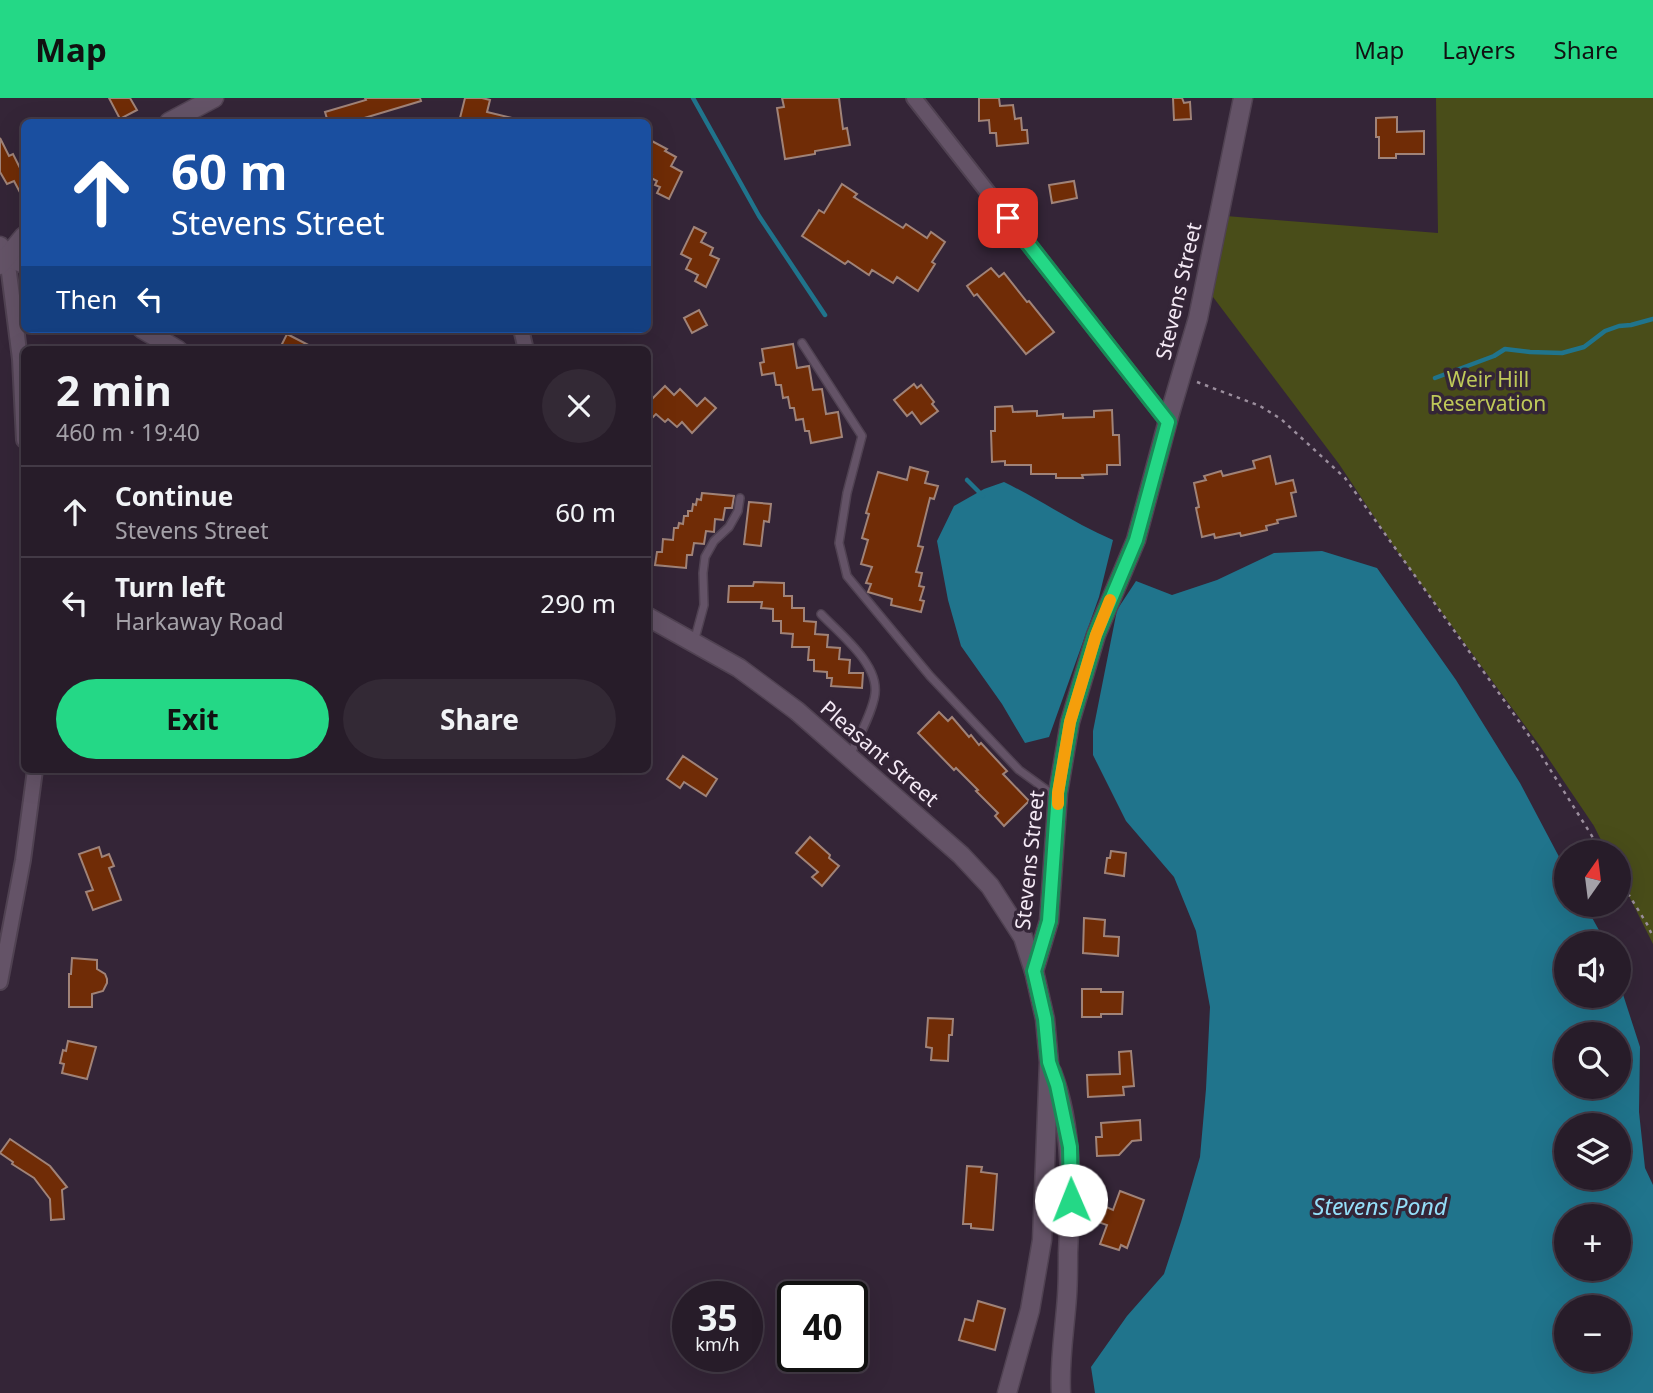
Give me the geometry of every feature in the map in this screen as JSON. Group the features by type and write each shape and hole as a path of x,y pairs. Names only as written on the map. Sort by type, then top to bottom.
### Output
{"street":[{"path":"175,119 214,98"},
{"path":"914,98 1168,422"},
{"name":"Stevens Street","path":"1007,1393 1030,1310 1042,1240 1049,1062 1045,1019 1034,971 1049,921 1058,799 1070,722 1096,635 1136,540 1198,318 1243,98"},
{"path":"2,256 21,239"},
{"path":"2,256 21,263"},
{"path":"2,256 21,379"},
{"path":"149,333 171,346"},
{"name":"Pleasant Street","path":"651,619 739,668 797,711 961,855 989,887 1023,937 1034,971"},
{"path":"0,982 23,860 35,773"},
{"path":"1049,1062 1062,1104 1070,1147 1067,1297 1061,1393"}],"lane":[{"path":"802,343 862,436 847,493 839,543 847,576 930,676 1019,769 1058,799"},
{"path":"694,643 704,605 705,557 714,541 734,519 740,498"},
{"path":"821,614 869,664 876,682 875,696 849,757"}],"path":[{"path":"1181,377 1260,406 1291,428 1345,478 1527,731 1595,840"},
{"path":"1631,898 1653,937"}],"green space":[{"name":"Weir Hill Reservation","path":"1436,98 1653,98 1653,944 1631,900 1631,840 1601,840 1540,746 1399,554 1339,464 1210,293 1226,216 1438,233"}],"water":[{"path":"1004,482 1113,540 1099,597 1049,737 1025,743 1002,704 961,646 948,600 937,541 954,506 984,489"},
{"name":"Stevens Pond","path":"1322,551 1377,568 1456,680 1520,783 1554,847 1554,917 1592,917 1599,931 1554,931 1554,1008 1627,1008 1640,1047 1639,1112 1645,1168 1653,1185 1653,1393 1095,1393 1091,1367 1127,1316 1164,1274 1181,1222 1200,1157 1210,1007 1196,931 1174,877 1126,821 1093,755 1093,731 1117,610 1136,581 1172,595 1217,580 1274,553"}],"building":[{"path":"109,98 130,98 137,110 120,119"},
{"path":"365,98 420,98 421,101 361,119 327,119 325,112 366,100"},
{"path":"465,98 490,100 487,112 512,118 512,119 460,119"},
{"path":"782,98 839,98 843,129 847,128 850,145 785,159 777,108 784,107"},
{"path":"979,98 999,98 1000,106 1013,105 1015,119 1021,118 1022,130 1027,130 1028,143 997,146 996,133 990,133 989,120 979,121"},
{"path":"1173,98 1182,98 1184,103 1190,102 1191,119 1174,120"},
{"path":"1397,117 1397,132 1424,131 1424,154 1396,154 1396,158 1379,158 1376,118"},
{"path":"0,138 9,156 13,154 21,170 21,194 14,181 7,184 0,172"},
{"path":"651,141 676,157 671,166 682,172 669,199 657,193 660,187 655,185 657,181 651,178"},
{"path":"1074,181 1077,198 1052,203 1049,185"},
{"path":"842,184 857,194 854,197 903,228 906,224 927,238 931,232 945,242 918,291 897,277 893,283 872,270 869,275 848,261 845,264 802,236 819,210 824,213"},
{"path":"694,227 706,233 701,242 713,248 710,255 719,259 706,287 695,281 698,275 686,269 691,259 681,254"},
{"path":"991,268 999,277 1004,273 1054,332 1026,354 977,294 974,296 967,286"},
{"path":"699,310 707,325 692,333 684,318"},
{"path":"287,334 310,346 281,346"},
{"path":"793,344 797,368 809,366 813,390 822,389 826,414 838,412 842,437 811,443 803,419 796,420 788,397 783,398 781,385 776,385 774,373 762,375 762,349"},
{"path":"914,384 917,388 921,385 938,411 921,424 912,412 907,416 894,400"},
{"path":"665,386 674,395 680,389 697,406 705,398 716,408 692,433 682,422 677,427 656,414 651,419 651,400"},
{"path":"1012,406 1013,412 1037,411 1037,416 1063,414 1063,418 1094,417 1094,411 1112,410 1113,435 1119,435 1120,465 1107,465 1107,474 1082,475 1083,478 1056,478 1056,474 1031,474 1031,465 992,462 991,431 995,431 995,407"},
{"path":"1270,456 1276,484 1293,480 1296,492 1291,493 1296,516 1277,520 1278,523 1266,526 1267,530 1241,536 1240,533 1215,538 1214,534 1202,537 1194,483 1206,480 1204,476 1221,471 1223,476 1255,468 1253,461"},
{"path":"910,467 928,472 925,483 938,486 934,499 930,498 918,546 923,547 916,572 922,573 919,586 924,587 920,600 924,601 921,612 891,605 892,599 868,592 871,584 866,583 872,567 861,564 868,540 862,538 869,514 866,513 878,472 907,480"},
{"path":"702,493 734,496 732,508 725,508 723,520 715,519 714,532 706,531 704,544 694,543 692,555 687,555 686,568 655,565 657,552 662,552 663,539 673,540 674,528 678,528 679,523 683,524 684,516 688,516 688,511 692,511 697,499 701,500"},
{"path":"749,502 771,504 769,522 764,521 761,546 744,544"},
{"path":"754,582 784,583 784,596 792,596 792,608 804,608 804,621 816,622 815,634 828,635 827,647 840,648 839,659 850,660 849,673 863,673 862,688 831,686 832,678 827,678 827,672 814,671 814,660 808,660 809,647 792,647 793,634 781,633 781,621 773,621 773,609 761,608 762,602 728,602 729,586 753,586"},
{"path":"939,712 948,721 952,717 969,737 971,735 979,745 981,743 1007,771 1003,774 1029,801 1004,826 995,816 998,813 976,791 978,790 918,733"},
{"path":"683,756 717,779 706,796 684,782 680,788 667,779"},
{"path":"810,837 839,866 822,886 812,877 818,872 796,853"},
{"path":"99,847 102,857 109,854 114,866 109,868 121,900 93,910 86,892 93,890 79,854"},
{"path":"1111,851 1126,853 1124,876 1105,873"},
{"path":"1084,918 1105,920 1104,936 1119,937 1118,956 1083,953"},
{"path":"72,958 97,960 97,969 105,974 107,983 103,991 92,994 92,1007 69,1007"},
{"path":"1082,989 1123,992 1122,1014 1082,1017"},
{"path":"928,1018 953,1019 948,1061 931,1060 932,1048 926,1047"},
{"path":"68,1041 96,1047 87,1079 62,1073 64,1064 60,1063"},
{"path":"1131,1051 1134,1086 1123,1087 1124,1095 1088,1097 1087,1075 1120,1074 1119,1052"},
{"path":"1140,1120 1141,1140 1132,1141 1119,1155 1097,1156 1096,1137 1102,1137 1101,1123"},
{"path":"10,1139 50,1166 67,1187 62,1190 64,1219 51,1220 50,1199 34,1178 0,1153"},
{"path":"967,1166 982,1167 981,1172 997,1174 993,1230 971,1228 971,1224 963,1224"},
{"path":"1120,1191 1144,1200 1127,1248 1121,1245 1119,1250 1100,1244 1107,1225 1098,1222 1104,1206 1113,1210"},
{"path":"978,1301 1005,1309 995,1350 959,1340 965,1319 973,1321"}],"waterway":[{"path":"693,98 759,216 825,315"},
{"path":"1435,378 1494,356 1505,349 1562,353 1584,347 1605,331 1653,319"},
{"path":"967,480 983,496"}],"slow traffic":[{"path":"1058,804 1070,722 1087,662 1110,600"}],"route":[{"path":"1008,218 1168,422 1136,540 1096,635 1070,722 1058,793 1049,921 1034,971 1045,1019 1049,1062 1062,1104 1070,1147 1071,1200"}]}
